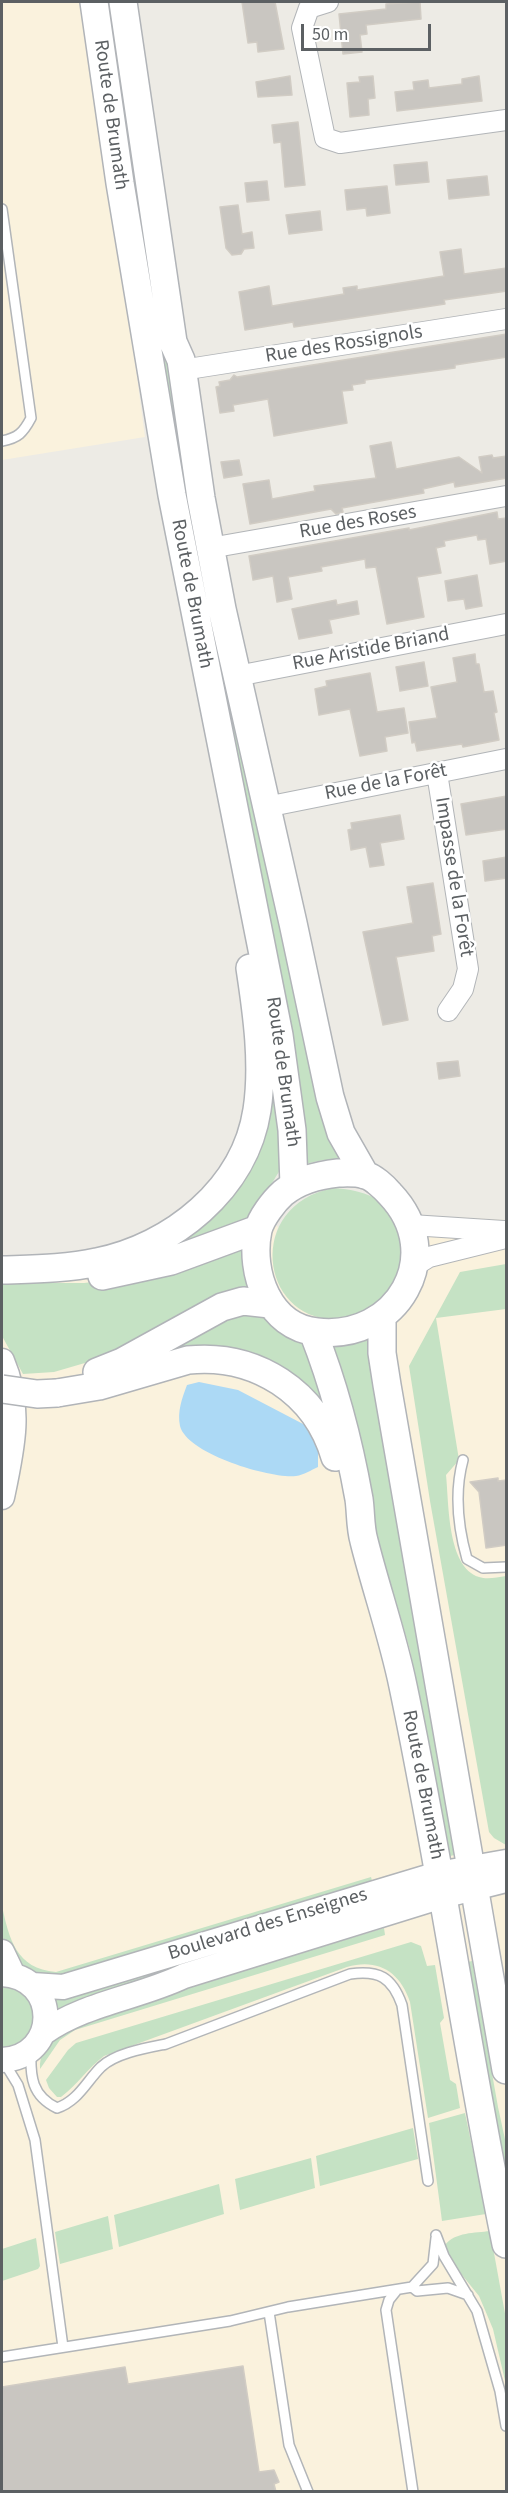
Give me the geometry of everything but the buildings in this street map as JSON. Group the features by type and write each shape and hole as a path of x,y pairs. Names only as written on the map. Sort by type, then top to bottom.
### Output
{"main road":[{"name":"Route de Brumath","path":"94,2 120,183 184,562 279,1035 292,1130 294,1185"},
{"name":"Route de Brumath","path":"126,14 144,39 184,340 182,365 210,548 330,1097 341,1134 365,1175"},
{"path":"2,1270 79,1266 100,1262 144,1246 174,1230 201,1210 231,1176 248,1144 257,1111 259,1072 257,1025 249,963 213,765 219,734"},
{"path":"338,1173 365,1175 386,1189 400,1204 411,1225 414,1246 413,1267 402,1295 382,1317 360,1329 337,1334 313,1332 288,1321 270,1304 259,1281 256,1256 258,1229 268,1211 282,1194 294,1185 315,1176 338,1173"},
{"path":"2,1276 79,1278 121,1273 171,1261 258,1229"},
{"path":"2,1388 37,1394 56,1389 122,1362 232,1303 243,1301 270,1304"},
{"name":"Route de Brumath","path":"382,1317 382,1353 387,1385 507,2070"},
{"name":"Route de Brumath","path":"313,1332 344,1431 359,1500 363,1538 401,1676 487,2153 507,2244"},
{"path":"56,1389 99,1386 188,1360 219,1359 255,1367 288,1387 318,1418 328,1435 335,1456 346,1503 363,1538"}],"street":[{"path":"328,2 309,8 302,28 325,138 340,143 507,120"},
{"name":"Rue des Rossignols","path":"182,365 507,320"},
{"name":"Rue des Roses","path":"210,548 507,496"},
{"name":"Rue Aristide Briand","path":"237,676 507,624"},
{"name":"Rue de la Forêt","path":"266,807 507,759"},
{"name":"Impasse de la Forêt","path":"437,773 468,969 464,989 448,1011"},
{"path":"411,1225 507,1232"},
{"path":"413,1267 429,1257 507,1238"},
{"path":"2,1361 14,1404 15,1422 2,1497"},
{"name":"Boulevard des Enseignes","path":"15,1978 63,1988 472,1878 507,1862"},
{"name":"Boulevard des Enseignes","path":"472,1878 507,1880"},
{"name":"Boulevard des Enseignes","path":"2,2060 23,2055 69,2016 158,1988 184,1976 440,1885"},
{"path":"2,1952 15,1978 39,1993 46,2012 37,2041"}],"lane":[{"path":"2,208 31,418 23,433 13,439 2,441"},
{"path":"463,1460 458,1477 459,1533 467,1559 483,1568 507,1567"},
{"path":"37,2041 31,2068 37,2092 44,2102 57,2108 68,2104 102,2066 136,2050 166,2044 350,1974 373,1973 393,1984 402,2005 428,2181"},
{"path":"2,2060 18,2085 35,2140 63,2347"},
{"path":"2,2357 230,2321 412,2287 433,2264 436,2235 444,2256 477,2311 488,2342 507,2426"},
{"path":"412,2287 417,2291 448,2288 468,2295"},
{"path":"397,2290 388,2300 386,2310 413,2492"},
{"path":"269,2312 289,2445 308,2492"}],"shaded area":[{"path":"2,2 112,2 106,143 145,437 2,460"},
{"path":"212,1177 278,1227 274,1240 278,1282 283,1292 301,1309 454,1217 506,1220 506,2491 2,2491 2,1259 42,1258 102,1249 144,1233 191,1204"}],"green space":[{"path":"102,2 117,2 341,1160 323,1160 305,1164 204,618"},
{"path":"274,1063 281,1168 269,1188 248,1216 235,1226 200,1240 152,1251 196,1223"},
{"path":"333,1188 358,1192 381,1202 393,1219 404,1250 400,1269 390,1295 359,1317 352,1319 312,1315 292,1303 279,1284 273,1262 275,1238 285,1217 304,1199"},
{"path":"245,1244 250,1286 208,1304 102,1358 54,1372 23,1374 2,1336 2,1283 84,1283 120,1279"},
{"path":"506,1264 506,1309 436,1318 459,1460 446,1475 449,1517 455,1548 469,1571 479,1577 506,1576 506,1845 489,1832 430,1501 409,1366 460,1272"},
{"path":"261,1309 300,1340 310,1353 331,1418 272,1368 135,1369 228,1312"},
{"path":"369,1340 459,1854 450,1856 410,1650 377,1537 331,1347"},
{"path":"371,1877 373,1884 61,1979 43,1979 21,1967 3,1944 2,1906 12,1940 23,1958 42,1970 56,1972"},
{"path":"378,1904 180,1965 158,1980 57,2011 54,1998"},
{"path":"384,1928 385,1935 75,2030 60,2040 40,2069 43,2052 47,2045 81,2020"},
{"path":"411,1942 421,1946 427,1966 435,1965 444,2018 440,2023 450,2080 456,2084 460,2108 428,2118 410,2002 394,1975 369,1964 347,1967 104,2056 61,2097 57,2097 49,2088 46,2080 68,2050 76,2043"},
{"path":"472,1961 506,2144 506,2175 468,1962"},
{"path":"2,1984 16,1988 26,1995 32,2004 34,2015 32,2026 26,2036 16,2044 2,2049"},
{"path":"465,2113 486,2214 442,2221 429,2123"},
{"path":"413,2128 418,2159 320,2186 316,2156"},
{"path":"311,2158 315,2188 240,2210 235,2179"},
{"path":"219,2184 224,2214 119,2247 114,2215"},
{"path":"108,2216 113,2249 60,2264 55,2232"},
{"path":"490,2231 506,2319 506,2385 493,2329 479,2296 454,2265 445,2245 460,2235"},
{"path":"36,2238 40,2266 38,2269 2,2281 2,2249"}],"water":[{"path":"199,1382 238,1390 305,1425 318,1449 318,1467 305,1474 284,1476 231,1463 198,1446 186,1436 180,1426 179,1416 187,1385"}]}
